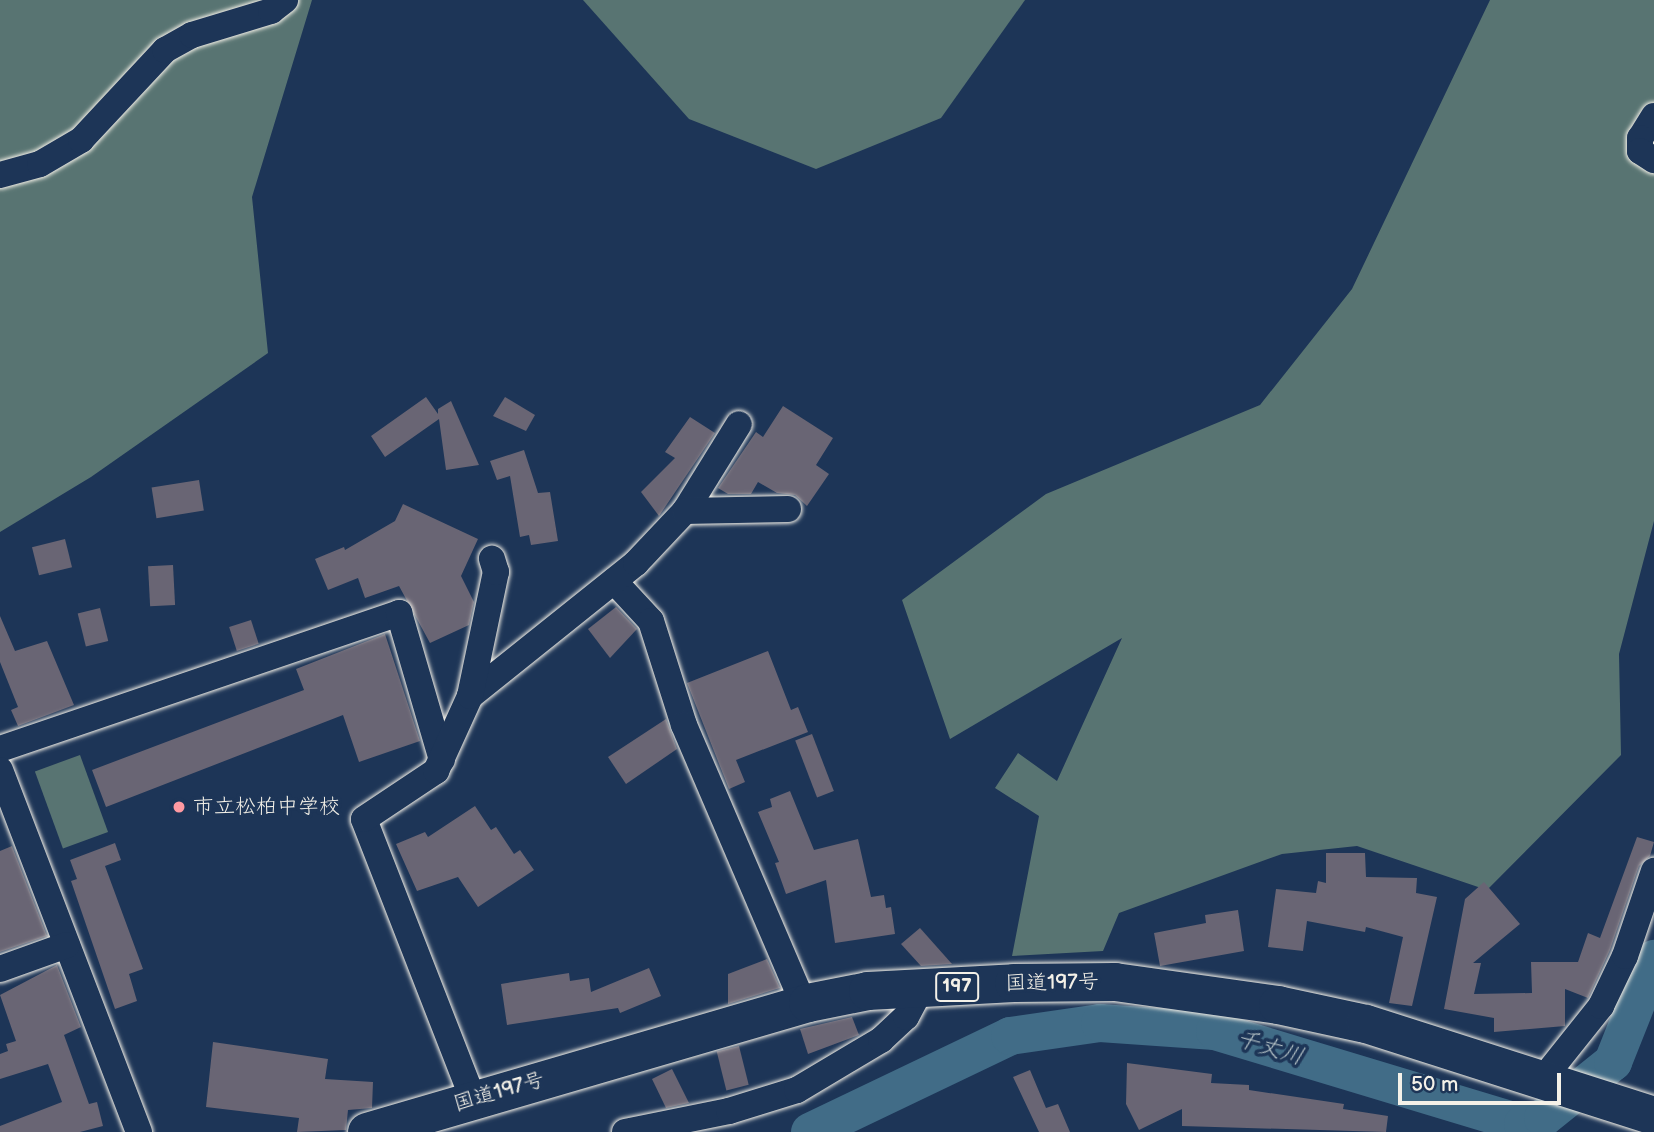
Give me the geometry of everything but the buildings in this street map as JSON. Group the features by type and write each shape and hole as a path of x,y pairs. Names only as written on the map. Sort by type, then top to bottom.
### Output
{"highway":[{"name":"国道197号","path":"367,1132 804,1004 868,992 1115,982 1194,990 1366,1024 1548,1082 1616,1107 1654,1116"}],"street":[{"path":"0,175 40,164 81,140 165,50 192,35 271,12 285,0"},
{"path":"1654,116 1640,138 1640,151 1654,160"},
{"path":"470,696 614,581 685,512 739,424"},
{"path":"685,512 788,509"},
{"path":"473,1099 363,819 409,792 436,771 442,760 470,696 496,572 492,559"},
{"path":"614,581 651,621 684,725 804,1004"},
{"path":"0,750 399,613 442,760"},
{"path":"0,770 139,1132"},
{"path":"1548,1082 1601,1006 1625,956 1654,871"},
{"path":"0,969 67,945"},
{"path":"625,1132 729,1111 797,1090 881,1040 906,1017 921,989"}],"green space":[{"path":"0,0 312,0 252,197 268,353 91,477 0,532"},
{"path":"583,0 1025,0 941,118 816,169 689,119"},
{"path":"1490,0 1654,0 1654,521 1619,654 1621,755 1487,890 1357,846 1282,854 1119,913 1103,951 1012,956 1039,816 995,788 1018,753 1057,781 1122,638 950,739 902,600 1046,494 1260,405 1352,289"},
{"path":"80,755 108,832 63,848 35,771"}],"waterway":[{"name":"千丈川","path":"810,1132 1010,1036 1100,1023 1215,1031 1523,1124 1543,1118 1613,1062 1654,959"}],"place":[{"name":"市立松柏中学校","path":"179,807"}]}
